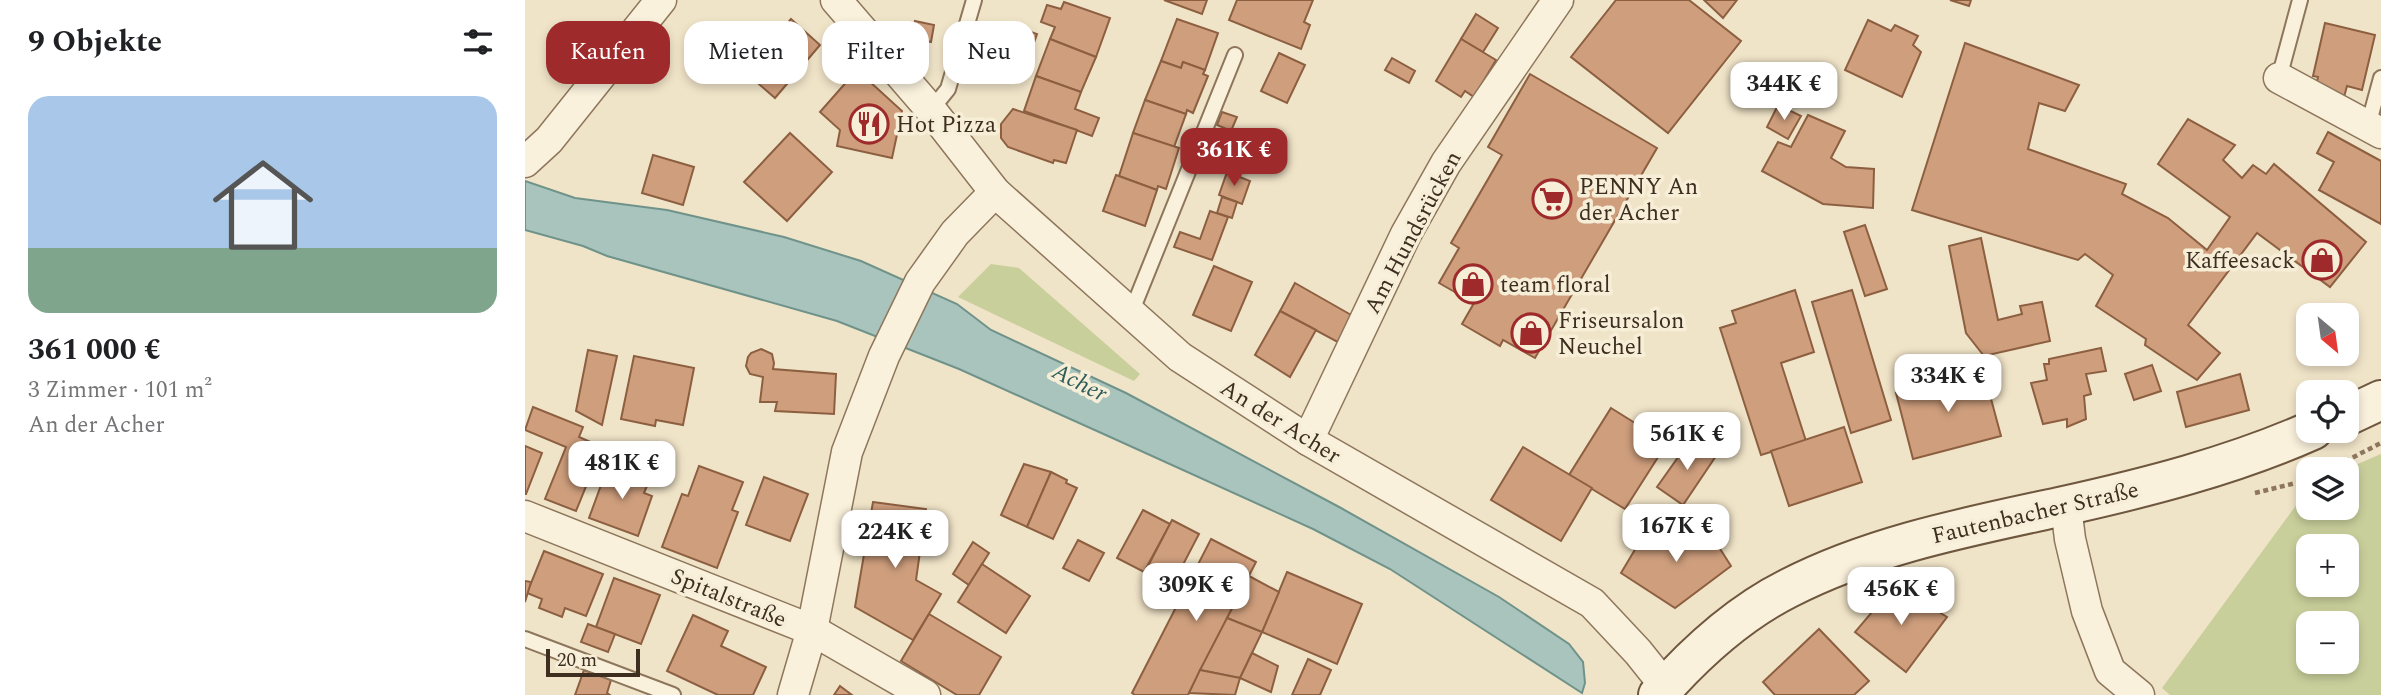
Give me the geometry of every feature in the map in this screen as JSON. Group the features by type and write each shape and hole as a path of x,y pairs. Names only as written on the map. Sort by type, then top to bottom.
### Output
{"street":[{"path":"525,162 549,140 660,0"},
{"name":"An der Acher","path":"836,0 931,110 995,192 1180,357 1308,440 1592,603 1638,652 1665,692"},
{"name":"Am Hundsrücken","path":"1308,440 1406,234 1446,163 1558,0"},
{"path":"2279,78 2375,130"},
{"path":"793,695 812,630 847,452 884,356 920,282 955,233 995,192"},
{"path":"2359,410 2381,400"},
{"name":"Fautenbacher Straße","path":"1665,692 1714,638 1751,611 1789,588 1843,565 1913,541 2189,475 2267,451 2296,438"},
{"path":"2066,506 2070,540 2087,611 2105,659 2110,671 2140,695"},
{"name":"Spitalstraße","path":"525,516 812,630 925,695"}],"lane":[{"path":"931,110 948,89 974,0"},
{"path":"2279,78 2300,0"},
{"path":"1131,313 1235,55"},
{"path":"2375,130 2381,78"},
{"path":"525,639 673,695"}],"path":[{"path":"2354,457 2381,443"},
{"path":"2242,496 2296,483"}],"green space":[{"path":"991,264 1019,268 1140,374 1134,381 958,297"},
{"path":"2381,454 2381,695 2170,695 2162,688 2296,505 2296,520 2359,520 2359,463"}],"water":[{"name":"Acher","path":"525,181 575,198 667,210 784,237 861,261 957,304 991,330 1126,393 1341,508 1499,597 1569,644 1583,662 1585,683 1582,693 1390,569 1313,529 959,369 837,321 525,230"}],"building":[{"path":"1164,0 1207,0 1202,14"},
{"path":"1237,0 1313,0 1304,22 1310,25 1301,49 1229,20"},
{"path":"1616,0 1689,0 1741,41 1668,133 1571,57"},
{"path":"1704,0 1737,0 1723,18"},
{"path":"1950,0 1971,0 1969,6"},
{"path":"1064,2 1110,18 1096,57 1050,39 1055,27 1041,22 1047,5 1061,9"},
{"path":"1476,14 1498,28 1483,52 1461,39"},
{"path":"1177,19 1218,33 1205,70 1183,62 1181,68 1161,61"},
{"path":"1868,20 1891,31 1895,25 1918,36 1913,45 1921,52 1902,97 1845,70"},
{"path":"2325,23 2375,35 2362,90 2347,86 2344,97 2315,91 2318,77 2313,76"},
{"path":"929,24 934,25 929,42"},
{"path":"808,34 820,45 808,59"},
{"path":"1050,39 1096,57 1081,92 1036,76"},
{"path":"1461,39 1496,60 1474,97 1465,91 1461,97 1436,81"},
{"path":"1965,43 2079,85 2065,111 2039,103 2028,149 2126,184 2122,194 2168,218 2207,250 2230,217 2158,164 2188,119 2235,145 2223,160 2242,178 2253,165 2266,174 2274,164 2366,242 2330,287 2257,233 2188,325 2220,353 2197,380 2145,345 2146,339 2096,306 2113,275 2085,254 2078,260 1912,210"},
{"path":"1279,53 1305,65 1287,103 1261,91"},
{"path":"1392,58 1415,71 1409,83 1385,70"},
{"path":"1161,61 1181,68 1183,62 1205,70 1203,74 1208,76 1193,113 1187,110 1186,114 1145,100"},
{"name":"PENNY An der Acher","path":"1530,74 1657,148 1535,358 1503,340 1500,346 1462,324 1474,303 1439,283 1459,248 1451,243 1502,155 1488,147"},
{"path":"1036,76 1081,92 1075,109 1099,118 1092,136 1024,111"},
{"path":"759,84 787,84 775,98"},
{"path":"845,84 872,84 902,111 892,158 837,146 840,130 820,112"},
{"path":"1145,100 1186,114 1174,147 1133,133"},
{"path":"1778,105 1801,116 1788,139 1767,127"},
{"path":"1013,109 1077,130 1066,163 1054,160 1053,163 1008,147 1001,138 1001,124"},
{"path":"1222,112 1237,117 1231,131 1217,125"},
{"path":"1808,115 1845,131 1831,158 1846,167 1874,169 1873,208 1823,204 1762,171 1778,142 1791,147"},
{"path":"2328,132 2381,161 2381,224 2319,190 2334,162 2317,153"},
{"path":"790,133 832,172 787,221 744,182"},
{"path":"1133,133 1179,148 1166,189 1158,186 1157,190 1119,176"},
{"path":"653,155 694,167 683,205 642,193"},
{"path":"1227,172 1250,181 1242,204 1219,195"},
{"path":"1116,175 1157,190 1145,226 1103,211"},
{"path":"1222,197 1237,202 1232,218 1217,213"},
{"path":"1210,211 1228,217 1212,260 1174,247 1180,232 1200,239"},
{"path":"1865,225 1887,289 1865,296 1844,232"},
{"path":"1981,238 1998,320 2022,314 2020,306 2042,302 2050,341 1984,356 1966,333 1949,246"},
{"path":"1214,266 1252,282 1231,331 1193,315"},
{"path":"1295,283 1360,320 1345,346 1280,311"},
{"path":"1795,290 1814,352 1781,363 1806,441 1761,455 1720,328 1736,323 1732,311"},
{"path":"1852,290 1891,420 1851,433 1812,302"},
{"path":"1280,311 1316,330 1290,377 1255,355"},
{"path":"2101,348 2106,371 2086,374 2091,394 2084,396 2086,419 2067,427 2067,419 2043,424 2031,383 2047,380 2044,364 2049,364 2049,359"},
{"path":"761,349 772,354 773,369 836,374 834,414 775,411 777,402 760,402 763,377 750,374 746,366 751,353"},
{"path":"588,350 617,356 602,425 576,411"},
{"path":"634,356 694,368 683,425 656,420 655,426 621,419"},
{"path":"2152,365 2161,391 2134,400 2125,374"},
{"path":"1983,369 2001,436 1913,459 1896,393"},
{"path":"2240,374 2249,410 2186,427 2177,392"},
{"path":"533,407 583,427 579,437 602,447 576,511 545,499 566,447 525,430"},
{"path":"1611,408 1667,443 1625,509 1569,475"},
{"path":"1844,427 1862,482 1789,506 1771,451"},
{"path":"1691,439 1716,456 1683,505 1657,487"},
{"path":"525,446 542,453 526,494 525,494"},
{"path":"1523,447 1592,488 1561,541 1491,500"},
{"path":"1024,464 1051,472 1027,527 1001,515"},
{"path":"608,466 649,481 644,493 652,496 638,536 589,518"},
{"path":"699,466 743,482 732,510 738,512 717,568 662,547 682,494 688,496"},
{"path":"1051,472 1077,488 1053,539 1027,527"},
{"path":"764,477 808,494 790,541 746,525"},
{"path":"873,502 926,509 916,580 941,594 913,640 855,607"},
{"path":"1143,510 1170,524 1144,572 1117,558"},
{"path":"1701,519 1731,566 1675,608 1621,573 1648,528 1670,542"},
{"path":"1172,520 1199,534 1174,582 1147,568"},
{"path":"1211,539 1256,562 1188,695 1135,695 1132,693"},
{"path":"1078,540 1104,553 1089,581 1063,568"},
{"path":"973,542 989,553 969,585 953,574"},
{"path":"544,551 603,574 586,616 565,608 562,617 539,608 542,599 527,593"},
{"path":"982,564 1030,596 1006,633 958,602"},
{"path":"1287,572 1362,604 1337,664 1262,632"},
{"path":"1249,576 1279,592 1262,632 1227,618"},
{"path":"614,578 660,595 641,644 596,627"},
{"path":"525,581 531,582 525,602"},
{"path":"1895,585 1947,617 1906,672 1855,632"},
{"path":"929,614 1001,657 979,695 957,695 901,661"},
{"path":"693,615 728,631 721,646 766,667 753,695 718,695 667,671"},
{"path":"1227,618 1262,632 1240,678 1200,670"},
{"path":"588,624 615,634 608,652 581,642"},
{"path":"1819,629 1869,681 1854,695 1775,695 1763,682"},
{"path":"1252,653 1278,666 1271,692 1240,678"},
{"path":"1308,659 1331,670 1320,695 1292,695"},
{"path":"584,670 611,680 607,693 610,695 575,695"},
{"path":"1200,670 1240,678 1235,695 1189,693"},
{"path":"840,686 852,695 834,695"}],"place":[{"name":"Hot Pizza","path":"869,124"},
{"name":"PENNY An der Acher","path":"1552,199"},
{"name":"Kaffeesack","path":"2322,260"},
{"name":"team floral","path":"1473,284"},
{"name":"Friseursalon Neuchel","path":"1531,333"}]}
